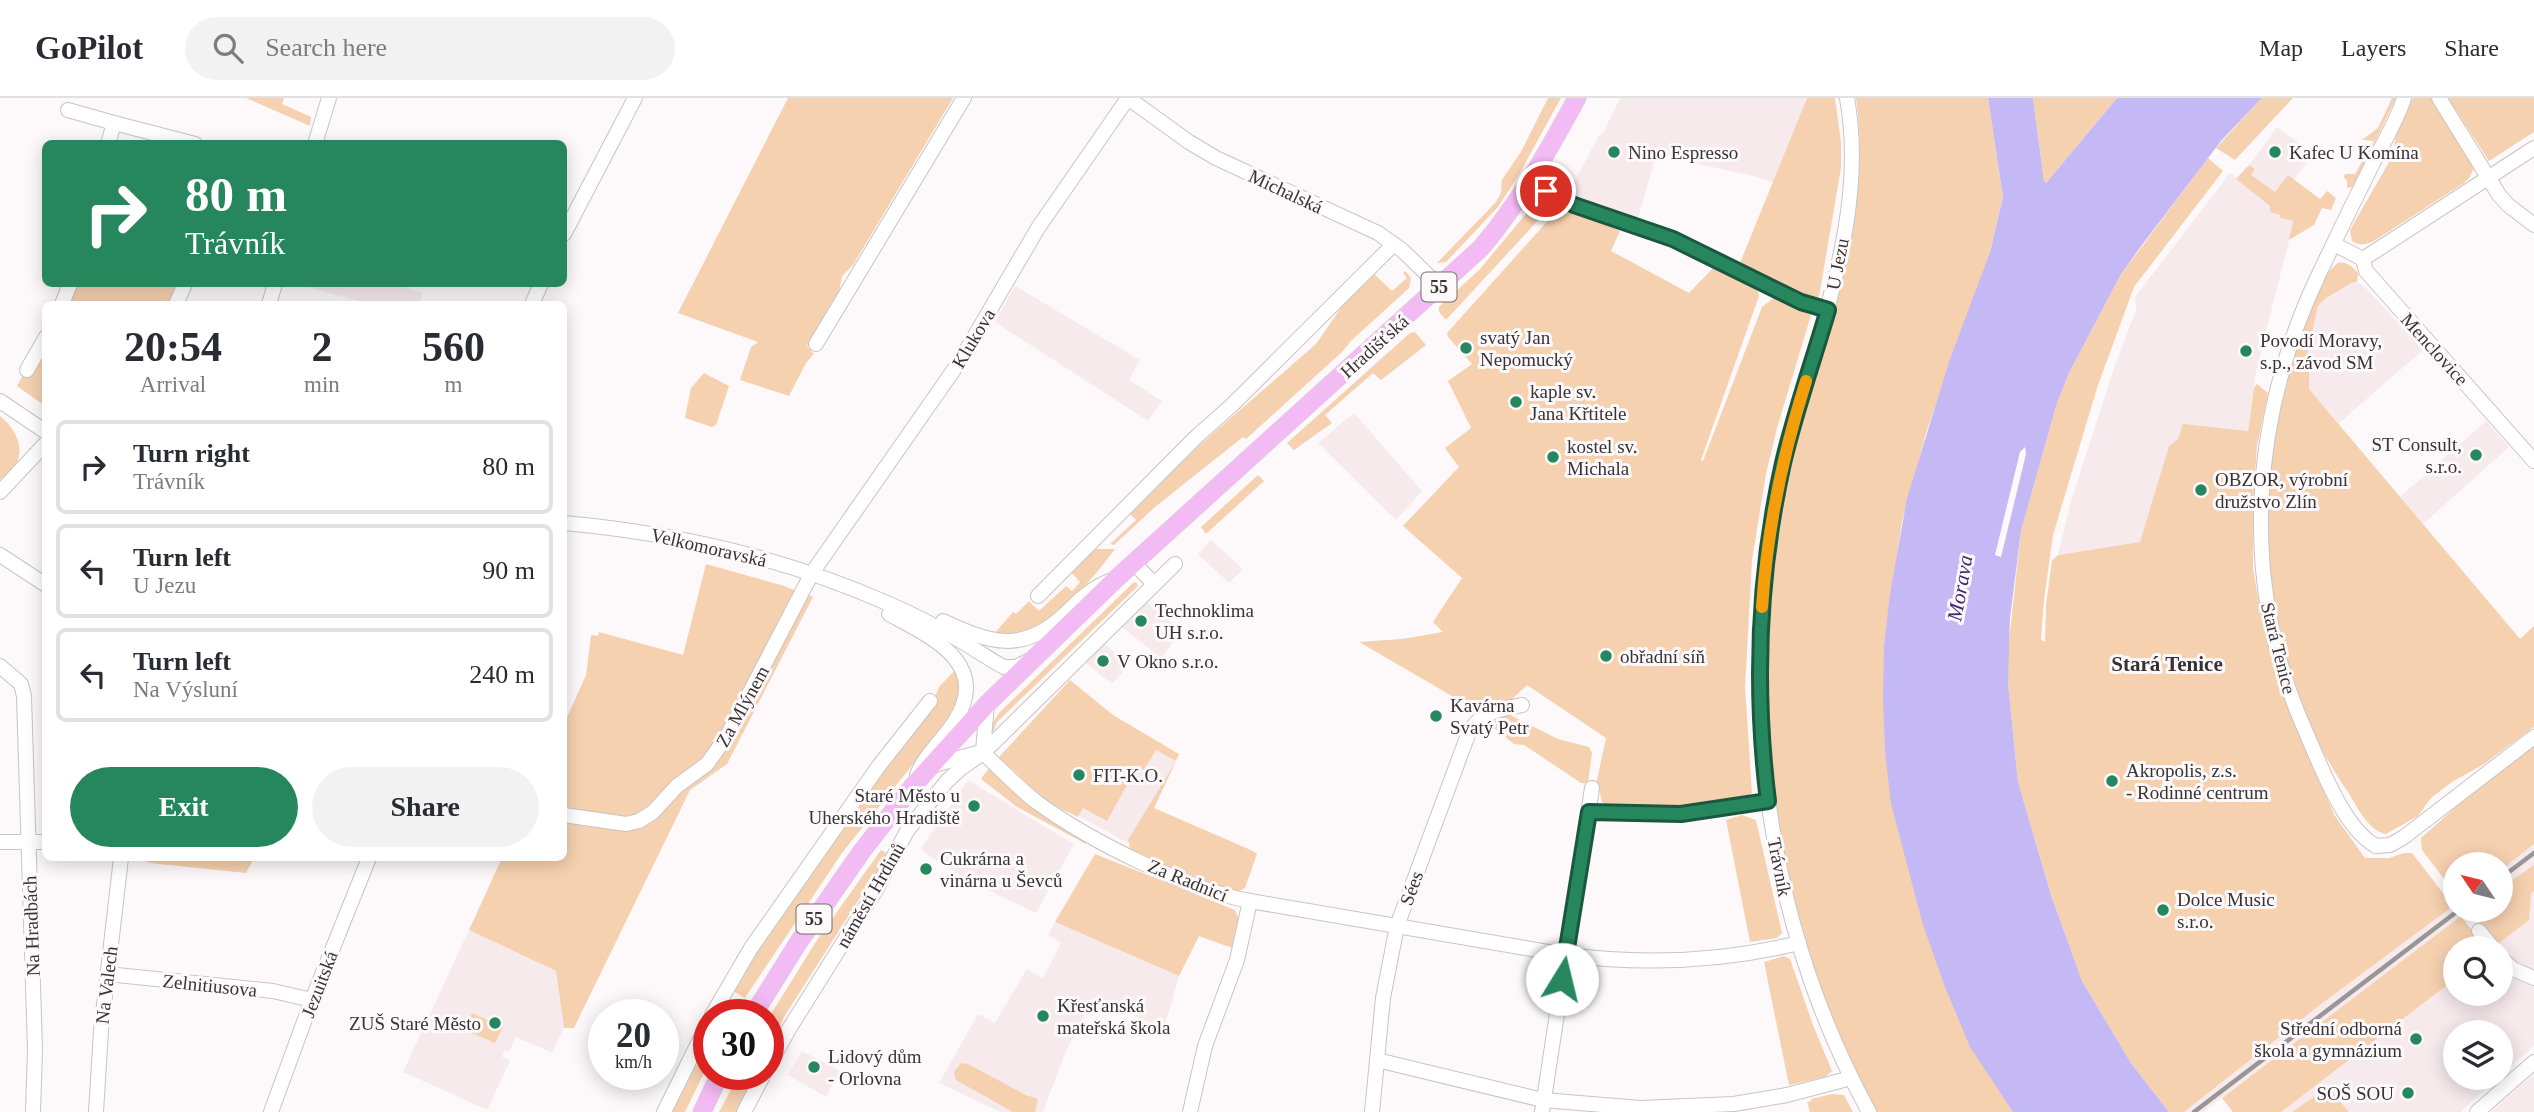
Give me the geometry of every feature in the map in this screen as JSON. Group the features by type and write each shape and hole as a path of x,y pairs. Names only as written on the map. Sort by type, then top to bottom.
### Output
{"main road":[{"name":"Hradišťská","path":"1034,658 1117,578 1440,287 1496,231 1531,181 1577,98"},
{"name":"náměstí Hrdinů","path":"763,999 862,851 922,776 987,704 1034,658"},
{"path":"702,1112 712,1090"}],"street":[{"path":"316,140 329,98"},
{"path":"567,228 635,98"},
{"path":"816,344 964,98"},
{"name":"Michalská","path":"1128,98 1216,158 1371,229 1394,244 1440,287"},
{"name":"Klukova","path":"812,573 960,361 1038,228 1128,98"},
{"name":"U Jezu","path":"1768,801 1760,722 1759,671 1769,540 1786,451 1828,310 1853,177 1853,138 1847,98"},
{"path":"2404,98 2334,244 2364,259 2534,148"},
{"path":"2439,98 2508,205 2534,225"},
{"path":"68,110 180,140"},
{"path":"109,140 114,123"},
{"path":"1531,181 1574,205 1673,239 1801,302 1828,310"},
{"path":"1038,596 1394,244"},
{"name":"Stará Tenice","path":"2334,244 2287,351 2269,422 2264,458 2262,554 2266,601 2278,659 2300,718 2325,777 2345,811 2362,835 2372,844 2380,846 2390,845 2404,837 2534,737"},
{"name":"Menclovice","path":"2364,259 2366,271 2534,461"},
{"path":"26,370 42,344"},
{"path":"0,401 42,429"},
{"path":"0,492 42,447"},
{"name":"Velkomoravská","path":"567,523 695,542 812,573 890,604 993,661"},
{"path":"0,555 42,582"},
{"path":"1134,563 1154,584"},
{"path":"922,776 983,753 1175,564"},
{"name":"Za Mlýnem","path":"567,815 626,824 639,821 653,812 677,786 708,764 727,736 812,573"},
{"name":"Velkomoravská","path":"890,604 910,605 982,639 1014,641 1036,636 1058,620 1086,593 1117,578"},
{"name":"Velkomoravská","path":"850,587 871,604 927,635 958,661 965,680 963,702 953,724 919,770 922,776"},
{"path":"993,661 1012,668 1034,658"},
{"path":"922,776 937,753 1002,683 1003,675 993,661"},
{"name":"Na Hradbách","path":"0,666 21,684 23,696 35,1050 33,1112"},
{"path":"721,999 751,948 878,767 930,701"},
{"path":"983,753 987,704"},
{"name":"Sées","path":"1372,1112 1385,985 1397,926 1469,732 1478,719 1491,712 1522,705"},
{"name":"Za Radnicí","path":"983,753 1037,802 1095,837 1164,873 1231,898 1250,901 1237,960 1208,1038 1190,1112"},
{"name":"náměstí Hrdinů","path":"784,1031 876,890 907,831 947,781 983,753"},
{"path":"1543,1106 1592,788"},
{"path":"1589,812 1681,814 1768,801"},
{"name":"Trávník","path":"1768,801 1782,879 1799,943 1820,1006 1850,1078 1869,1112"},
{"path":"0,842 42,842"},
{"name":"Na Valech","path":"96,1112 101,1031 121,861"},
{"name":"Jezuitská","path":"271,1112 368,861"},
{"path":"1250,901 1566,955 1612,960 1675,961 1752,953 1799,943"},
{"path":"2479,931 2483,936"},
{"path":"2513,969 2534,978"},
{"name":"Zelnitiusova","path":"107,974 274,991 312,1000"},
{"path":"664,1112 693,1053"},
{"path":"1377,1060 1543,1106 1711,1106 1787,1095 1850,1078"},
{"path":"2477,1112 2534,1062"},
{"path":"744,1112 756,1090"}],"shaded area":[{"path":"246,98 284,98 282,104 311,117 310,126"},
{"path":"788,98 953,98 853,265 842,276 839,292 807,346 814,354 806,363 789,396 740,380 751,347 758,342 678,313"},
{"path":"1548,98 1561,98 1498,207 1446,262 1437,263 1496,202 1501,193 1502,180 1522,150"},
{"path":"1620,98 1807,98 1774,183 1754,176 1656,155 1638,219 1609,213 1566,196"},
{"path":"1807,98 1835,98 1841,142 1841,168 1819,297 1807,298 1740,263"},
{"path":"1856,98 1988,98 2003,197 1990,252 1927,430 1902,521 1884,645 1885,751 2013,1112 1877,1112 1839,1036 1814,969 1793,898 1779,826 1770,752 1766,677 1769,603 1777,530 1792,460 1852,236 1860,145"},
{"path":"2033,98 2117,98 2046,183 2044,181"},
{"path":"2262,98 2293,98 2235,160 2216,148"},
{"path":"2392,98 2396,98 2353,187 2347,188 2347,181 2343,176 2355,174 2374,141 2362,140 2378,128"},
{"path":"2413,98 2434,98 2474,168 2464,183 2377,239 2367,244 2356,243 2352,241 2350,230 2392,157 2396,135"},
{"path":"2448,98 2534,98 2534,132 2489,161"},
{"path":"2277,127 2313,153 2294,180 2288,176 2275,192 2251,175 2255,169 2249,165"},
{"path":"2208,158 2223,171 2134,287 2098,385 2053,535 2041,640 2045,642 2046,605 2052,560 2058,555 2140,542 2169,446 2178,439 2183,424 2248,431 2254,388 2257,384 2268,393 2257,446 2253,502 2253,569 2273,667 2335,816 2365,858 2389,858 2412,853 2443,893 2443,913 2320,1005 2184,1112 2169,1112 2131,1063 2082,981 2051,895 2018,782 2008,683 2008,651 2021,531 2057,403 2069,373 2120,276"},
{"path":"2249,165 2255,169 2251,175 2275,192 2288,175 2320,199 2327,191 2336,198 2331,210 2322,208 2314,225 2289,240 2293,221 2270,212 2270,206 2236,179"},
{"path":"2230,173 2281,215 2281,218 2294,221 2256,371 2248,431 2141,542 2058,555 2070,504 2114,368 2136,310 2135,297"},
{"path":"1540,197 1555,202 1446,320 1439,312 1439,307 1480,269"},
{"path":"1561,206 1620,231 1611,251 1689,293 1714,267 1758,291 1759,296 1701,460 1703,461 1762,307 1775,297 1811,315 1777,428 1766,474 1752,560 1745,687 1752,793 1720,804 1662,808 1608,806 1602,802 1599,790 1595,789 1606,738 1527,685 1510,701 1490,703 1476,710 1359,642 1402,639 1443,632 1433,622 1462,578 1403,526 1459,467 1445,448 1471,428 1448,381 1472,364 1447,333"},
{"path":"2338,263 2347,264 2358,273 2357,282 2325,299 2318,306 2305,365 2309,369 2309,389 2520,639 2534,626 2534,727 2431,798 2418,816 2386,834 2374,828 2364,817 2318,741 2294,685 2279,627 2270,566 2268,505 2273,444 2285,384 2318,293 2327,275"},
{"path":"1405,271 1411,278 1409,288 1341,353 1246,439 1243,437 1155,507 1114,545 1110,544 1136,520 1128,512 1202,443 1316,344 1352,292 1372,272 1392,291 1407,278 1403,273"},
{"path":"2351,283 2363,285 2423,350 2339,423 2308,389 2309,371 2305,365 2318,306"},
{"path":"1015,286 1140,360 1129,380 1162,401 1148,421 995,322"},
{"path":"69,287 177,287 172,301 62,301"},
{"path":"308,287 403,287 423,293 420,301 358,301"},
{"path":"1415,332 1426,345 1381,380 1373,373 1325,415 1332,423 1294,450 1287,443 1410,333"},
{"path":"42,339 42,404 17,386"},
{"path":"704,373 729,386 716,425 712,427 685,418 691,388"},
{"path":"1354,413 1422,491 1396,520 1318,443"},
{"path":"0,416 18,440 19,454 14,468 0,480"},
{"path":"2486,421 2509,447 2423,524 2400,497"},
{"path":"1258,475 1264,481 1206,534 1201,527"},
{"path":"1211,540 1243,569 1229,583 1198,554"},
{"path":"1091,549 1115,549 1087,584 1051,618 1027,632 994,634 1013,612 1016,614 1029,601 1039,611 1066,586 1072,591 1080,582 1071,572"},
{"path":"706,564 813,597 727,764 690,790 574,1028 564,1028 556,971 469,930 501,861 567,861 567,717 586,675 591,635 598,636 599,632 683,655"},
{"path":"1134,582 1138,586 991,730 999,713"},
{"path":"1143,599 1182,631 1161,658 1121,626"},
{"path":"1100,641 1130,664 1112,684 1082,660"},
{"path":"956,669 960,693 950,718 842,853 745,998 731,990 879,772 930,709 939,687"},
{"path":"1070,680 1113,715 1179,754 1176,761 1156,750 1144,770 1137,767 1107,821 1083,808 1078,817 1047,802 999,757"},
{"path":"1506,713 1558,739 1589,747 1592,753 1588,783 1581,783 1524,745 1514,744 1490,725 1496,716"},
{"path":"2534,744 2534,971 2513,960 2513,936 2494,936 2478,922 2513,922 2513,852 2443,852 2443,877 2422,850 2421,838"},
{"path":"2534,744 2534,844 2513,861 2513,852 2443,852 2443,877 2422,850 2421,838 2491,776"},
{"path":"1156,749 1176,761 1128,843 1038,794"},
{"path":"1176,761 1154,808 1257,854 1245,888 1232,891 1156,862 1130,848 1128,840"},
{"path":"990,767 1082,837 1086,844 1017,807 981,779"},
{"path":"968,780 1074,844 1036,913 971,882 921,848"},
{"path":"1742,815 1756,820 1782,933 1777,938 1750,942 1726,820"},
{"path":"881,850 888,854 784,1017 784,999 780,999 817,940"},
{"path":"1095,854 1235,910 1241,924 1235,949 1199,936 1179,976 1055,922"},
{"path":"146,861 252,861 246,873"},
{"path":"2534,865 2534,891 2531,893 2529,920 2508,936 2492,936 2479,922 2513,922 2513,880"},
{"path":"2443,913 2443,922 2453,922 2203,1112 2184,1112"},
{"path":"1055,922 1179,976 1164,1029 1132,1015 1090,1005 1066,1051 1043,1112 1000,1112 939,1083 978,1014 995,1023 1027,969 1043,978 1061,943 1048,935"},
{"path":"2453,922 2466,922 2476,936 2443,936 2443,988 2281,1112 2233,1112 2222,1098"},
{"name":"ZUŠ Staré Město","path":"469,930 556,971 564,1028 552,1053 516,1037 509,1052 505,1050 502,1057 510,1061 487,1110 403,1072"},
{"path":"1784,956 1790,959 1832,1071 1825,1077 1789,1085 1764,962"},
{"name":"Střední odborná škola a gymnázium","path":"2513,972 2534,984 2534,1046 2513,1064 2513,1020 2443,1020 2443,1090 2485,1090 2460,1112 2281,1112 2443,988 2443,1006 2513,1006"},
{"path":"472,1013 503,1027 495,1043 465,1030"},
{"name":"Lidový dům - Orlovna","path":"802,1051 840,1071 826,1097 788,1075"},
{"path":"691,1063 693,1064 693,1090 696,1090 685,1112 669,1112"},
{"path":"961,1063 1038,1099 1035,1112 1013,1112 956,1080 954,1072"},
{"path":"2534,1074 2534,1112 2491,1112 2519,1087"},
{"path":"2328,1087 2349,1112 2292,1112"},
{"path":"731,1090 748,1090 736,1112 719,1112"},
{"path":"1832,1094 1844,1095 1853,1112 1810,1112 1807,1102"}],"water":[{"name":"Morava","path":"1988,98 2033,98 2046,183 2117,98 2262,98 2221,141 2120,276 2069,373 2057,403 2021,531 2010,618 2008,683 2018,782 2051,895 2082,981 2131,1063 2169,1112 2013,1112 1970,1047 1945,987 1923,925 1891,804 1883,699 1884,645 1890,594 1907,498 1949,362 1990,252 2003,197"}],"pier":[{"path":"2025,447 2026,454 2001,557 1995,555 2020,452"}],"railway":[{"path":"2513,869 2534,853"},
{"path":"2194,1112 2443,922"}],"slow traffic":[{"path":"1762,607 1774,506 1806,381"}],"place":[{"name":"Nino Espresso","path":"1614,152"},
{"name":"Kafec U Komína","path":"2275,152"},
{"name":"svatý Jan Nepomucký","path":"1466,348"},
{"name":"Povodí Moravy, s.p., závod SM","path":"2246,351"},
{"name":"kaple sv. Jana Křtitele","path":"1516,402"},
{"name":"ST Consult, s.r.o.","path":"2476,455"},
{"name":"kostel sv. Michala","path":"1553,457"},
{"name":"OBZOR, výrobní družstvo Zlín","path":"2201,490"},
{"name":"Technoklima UH s.r.o.","path":"1141,621"},
{"name":"obřadní síň","path":"1606,656"},
{"name":"V Okno s.r.o.","path":"1103,661"},
{"name":"Kavárna Svatý Petr","path":"1436,716"},
{"name":"FIT-K.O.","path":"1079,775"},
{"name":"Akropolis, z.s. - Rodinné centrum","path":"2112,781"},
{"name":"Staré Město u Uherského Hradiště","path":"974,806"},
{"name":"Cukrárna a vinárna u Ševců","path":"926,869"},
{"name":"Dolce Music s.r.o.","path":"2163,910"},
{"name":"Křesťanská mateřská škola","path":"1043,1016"},
{"name":"ZUŠ Staré Město","path":"495,1023"},
{"name":"Střední odborná škola a gymnázium","path":"2416,1039"},
{"name":"Lidový dům - Orlovna","path":"814,1067"},
{"name":"SOŠ SOU","path":"2408,1093"}],"district":[{"name":"Stará Tenice","path":"2167,664"}],"route":[{"path":"1546,191 1574,205 1673,239 1801,302 1828,310 1783,463 1769,540 1759,671 1763,766 1768,801 1681,814 1589,812 1562,979"}]}
